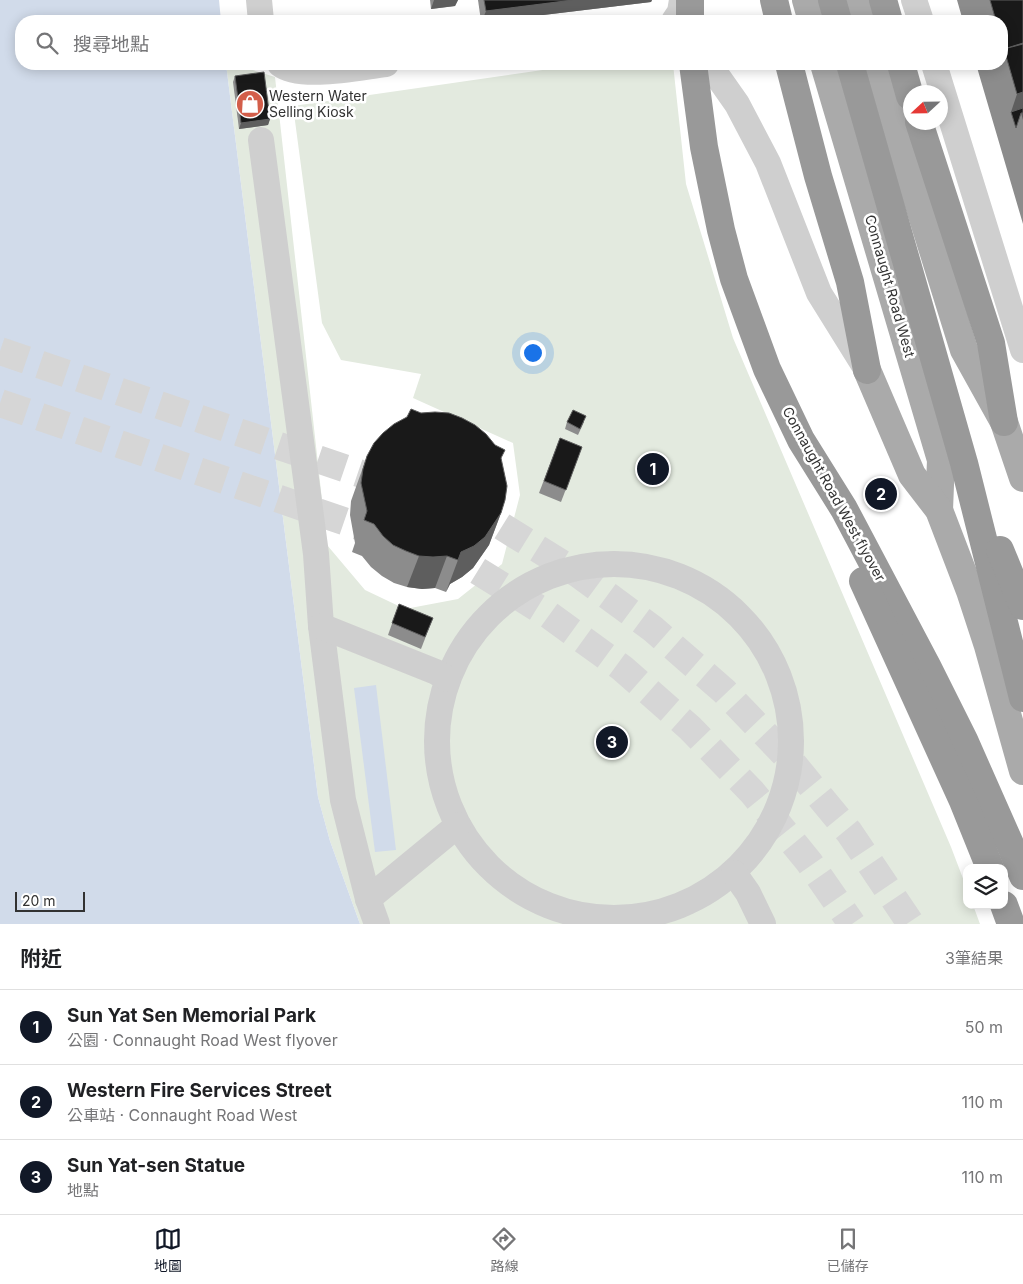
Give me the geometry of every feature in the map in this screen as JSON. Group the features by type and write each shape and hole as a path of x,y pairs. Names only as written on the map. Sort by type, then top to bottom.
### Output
{"highway":[{"path":"690,0 690,15"},
{"path":"774,0 778,15"},
{"path":"832,0 836,15"},
{"path":"883,0 887,15"},
{"name":"Connaught Road West flyover","path":"694,70 704,147 721,230 734,279 767,369 800,440 844,509 927,666 964,740 1023,876"},
{"path":"791,70 818,176 850,282 867,370"},
{"path":"852,70 964,463 1023,698"},
{"path":"903,70 907,85"},
{"path":"922,130 991,343 1004,422"},
{"path":"800,440 963,802 988,864"},
{"path":"964,463 1023,606"},
{"path":"1005,909 1010,924"}],"main road":[{"path":"806,0 810,15"},
{"path":"855,0 860,15"},
{"name":"Connaught Road West","path":"826,70 941,460 938,510"},
{"path":"877,70 964,350 1004,422 1023,478"},
{"name":"Connaught Road West","path":"867,370 912,476 938,510 970,591 985,636 1023,771"}],"street":[{"path":"259,0 261,15"},
{"path":"678,15 682,0"},
{"path":"914,0 919,15"},
{"path":"298,70 310,72 329,70"},
{"path":"710,70 718,77 736,104 768,163 819,293 867,370"},
{"path":"936,70 1023,350"},
{"path":"261,140 316,554 321,626 343,800 376,924"},
{"path":"596,564 639,565 681,576 719,598 751,628 772,660 786,696 791,735 789,774 778,810 759,844 734,873 705,894 673,909 639,918 595,918 553,908 515,889 483,860 458,825 444,790 437,753 438,715 448,679 465,644 490,613 521,589 557,572 596,564"},
{"path":"321,626 436,672 448,679"},
{"path":"368,899 458,825"},
{"path":"734,873 748,893 763,924"}],"shaded area":[{"path":"227,70 252,70 275,77 327,545 365,590 405,609 458,599 502,564 520,495 513,443 413,398 421,374 341,360 322,323 293,106 542,70 674,70 686,184 733,338 951,847 963,878 963,909 974,909 980,924 360,924 330,841 318,797"}],"water":[{"path":"0,0 219,0 220,15 15,15 15,70 227,70 318,797 330,841 360,924 0,924"},
{"path":"376,685 396,850 375,852 354,688"}],"building":[{"path":"484,0 573,0 486,11"},
{"path":"990,0 1023,0 1023,43 1008,48 1008,15 994,15"},
{"path":"1023,44 1023,92 1017,94 1008,63 1008,48"},
{"name":"Western Water Selling Kiosk","path":"264,72 270,119 241,123 235,76"},
{"path":"1023,108 1023,113 1021,113 1016,128 1011,112"},
{"path":"411,409 421,413 449,413 462,418 475,425 495,445 505,450 501,458 507,486 501,513 485,537 474,546 461,552 458,560 447,556 419,556 406,551 393,545 374,524 364,520 367,511 361,483 367,456 374,443 383,433 407,417"},
{"path":"573,410 586,416 580,429 567,422"},
{"path":"560,438 582,447 566,490 544,481"},
{"path":"399,604 433,618 425,637 392,623"}],"tunnel":[{"path":"0,351 397,486"},
{"path":"0,403 387,536"},
{"path":"463,511 498,524 577,573 653,629 724,691 789,759 849,832 911,924"},
{"path":"439,555 473,568 549,615 622,668 690,728 752,792 809,862 852,924"}],"place":[{"name":"Western Water Selling Kiosk","path":"250,104"},
{"name":"Sun Yat Sen Memorial Park","path":"653,469"},
{"name":"Western Fire Services Street","path":"881,494"},
{"name":"Sun Yat-sen Statue","path":"612,742"}]}
